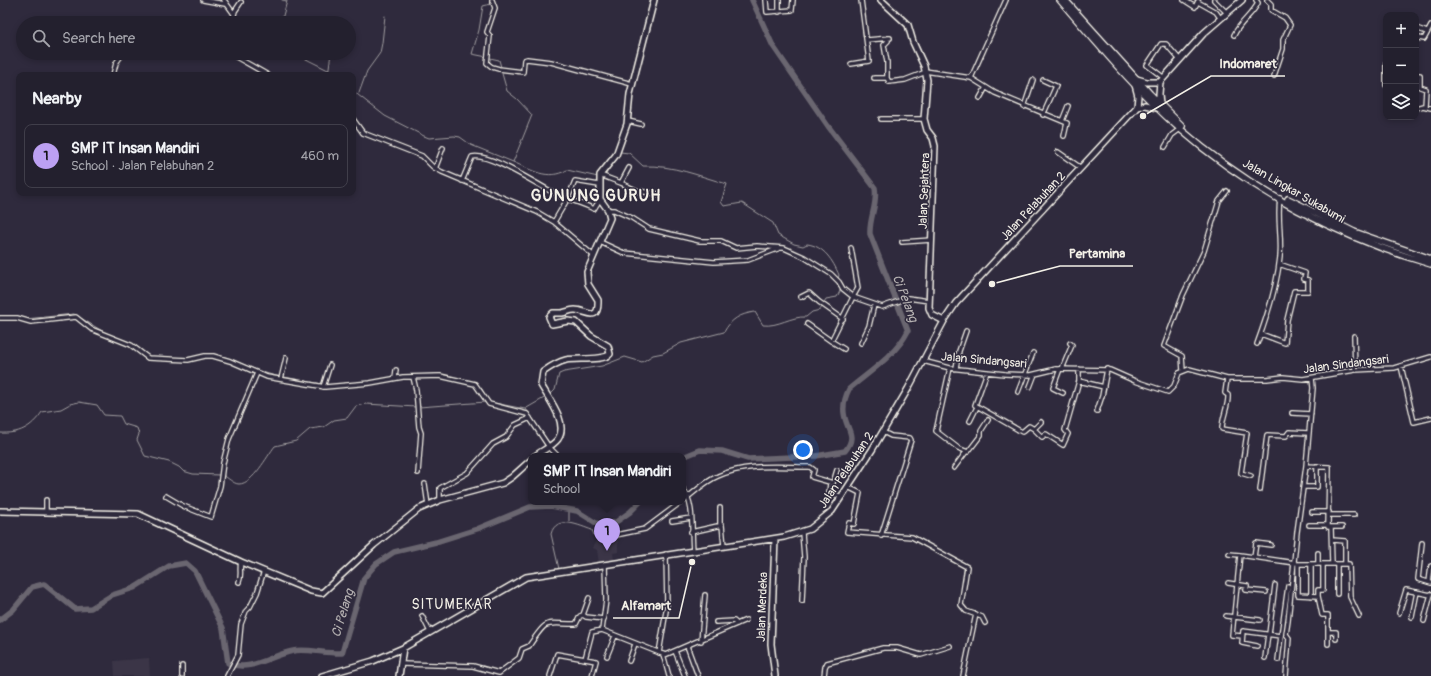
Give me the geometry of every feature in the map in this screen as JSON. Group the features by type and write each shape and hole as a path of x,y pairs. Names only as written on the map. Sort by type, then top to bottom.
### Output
{"main road":[{"path":"1060,0 1160,108"},
{"path":"1065,0 1082,22"},
{"name":"Jalan Lingkar Sukabumi","path":"1160,108 1180,129 1210,153 1278,196 1352,237 1431,264"},
{"name":"Jalan Lingkar Sukabumi","path":"1160,108 1253,180"},
{"name":"Jalan Lingkar Sukabumi","path":"1278,196 1354,232 1431,259"}],"street":[{"path":"202,0 225,2 234,14 241,2"},
{"path":"492,0 495,8 487,32 490,36 487,63 492,67 523,72 524,60 526,59 551,62 632,84"},
{"path":"540,453 551,446 559,437 560,425 551,399 541,385 543,372 564,361 579,358 604,358 610,354 608,346 591,336 576,322 568,321 556,324 550,322 549,317 553,313 562,313 574,310 590,315 597,310 598,300 586,280 587,272 610,221 608,210 600,199 600,175 616,155 628,121 632,84 654,0"},
{"path":"766,0 766,11 779,12 792,10 793,0"},
{"path":"779,0 779,12"},
{"path":"851,64 870,61 861,0"},
{"name":"Jalan Sejahtera","path":"881,0 908,25 926,72 927,80 924,119 927,130 933,138 935,146 929,302"},
{"path":"971,78 1006,0"},
{"path":"1184,0 1195,7 1198,1 1208,6 1216,12 1221,19"},
{"path":"1208,6 1214,0 1219,2 1227,13"},
{"path":"1162,80 1147,82 1135,80 1138,96 1137,107 1145,105 1160,108 1159,94 1162,80 1204,33 1242,0"},
{"path":"1234,35 1241,22 1258,3 1256,0"},
{"path":"1267,0 1270,4 1270,10 1285,18 1290,25 1283,40 1283,49 1274,76"},
{"path":"1419,38 1424,38 1431,26"},
{"path":"1419,29 1427,32"},
{"path":"867,40 889,38 884,45 888,62 887,78 889,82 898,82 926,72 971,78 985,89 1020,103 1024,107 1043,115 1067,123 1064,136"},
{"path":"1162,80 1147,65 1161,44 1166,44 1180,60"},
{"path":"114,72 118,60"},
{"path":"241,60 263,72"},
{"path":"1419,76 1420,87 1426,89 1425,106"},
{"path":"874,78 887,78"},
{"path":"1024,107 1034,80"},
{"path":"1043,80 1056,86 1043,115"},
{"path":"980,98 985,89"},
{"path":"1062,121 1068,106"},
{"path":"1419,107 1425,106 1431,108"},
{"name":"Jalan Pelabuhan 2","path":"322,676 373,661 403,648 526,577 666,554 775,539 802,533 825,519 842,497 883,432 944,321 956,303 1137,107"},
{"path":"881,119 924,119"},
{"path":"628,121 641,124"},
{"path":"356,123 363,133 422,156 435,169 520,204 554,222 594,256"},
{"path":"1165,147 1172,135 1180,129"},
{"path":"435,169 443,148"},
{"path":"1058,152 1082,168"},
{"path":"462,181 472,157 478,156 513,170 555,194 594,209 600,199"},
{"path":"621,183 629,168"},
{"path":"600,175 638,191 658,194"},
{"path":"554,222 576,181 599,185"},
{"path":"1183,371 1182,356 1164,346 1183,295 1204,251 1220,201 1227,191"},
{"path":"1257,344 1261,334 1279,264 1281,239 1278,196"},
{"path":"608,210 614,210 632,218 650,229 700,241 721,241 736,248 780,248 804,257 831,274 839,282 842,289 853,297 882,307 902,299 915,298 929,302 930,313 944,321"},
{"path":"902,242 932,240"},
{"path":"600,242 624,253 714,262 748,260 780,248"},
{"path":"831,341 858,288 852,248"},
{"path":"1261,334 1285,343 1286,326 1294,291 1308,291 1308,280 1304,279 1305,273 1279,264"},
{"path":"801,297 809,293 843,319"},
{"path":"861,343 869,326 874,305"},
{"path":"0,318 17,318 31,322 76,317 93,330 139,349 146,358 155,357 183,359 209,356 225,358 269,376 323,386 372,381 403,375 413,377 422,374 438,374 460,378 476,384 483,392 489,404 524,412 556,453"},
{"path":"807,324 844,349"},
{"path":"956,368 959,351 966,331"},
{"path":"1354,336 1355,370"},
{"path":"1063,393 1054,388 1072,345 1070,343"},
{"path":"1018,392 1033,353"},
{"name":"Jalan Sindangsari","path":"923,361 950,368 1024,374 1035,374 1050,369 1107,369 1168,392 1174,386 1179,373 1183,371 1192,370 1227,379 1312,378 1355,370 1394,368 1431,356"},
{"path":"281,378 286,358"},
{"path":"323,386 330,365"},
{"path":"1401,366 1414,421 1431,418"},
{"path":"950,368 936,430 966,452"},
{"path":"977,407 988,414 1002,419 1022,432 1029,426 1041,437 1046,434 1063,445 1068,434 1065,430 1079,382 1079,369"},
{"path":"1097,411 1104,387 1107,369"},
{"path":"395,377 397,374 396,370"},
{"path":"970,421 977,407 975,405 987,372"},
{"path":"166,496 190,510 210,517 220,486 222,464 229,439 261,373"},
{"path":"1030,387 1035,374"},
{"path":"413,377 416,390 419,430 421,433 418,474"},
{"path":"1286,676 1289,638 1286,633 1306,466 1313,388 1312,378"},
{"path":"1227,379 1225,393 1228,395 1228,401 1223,416 1222,429 1247,433 1241,473 1251,476"},
{"path":"1079,382 1104,387"},
{"path":"1292,413 1311,414"},
{"path":"440,500 440,488 467,473 493,444 506,436 516,425 530,418"},
{"path":"954,468 966,452 969,452 982,435 981,431 988,420"},
{"path":"1034,430 1040,422"},
{"path":"881,536 911,440 910,438 891,436 883,432"},
{"path":"1260,490 1267,435 1286,436 1287,432 1308,433"},
{"path":"0,511 138,514 241,562 311,591 323,592 395,527 428,505 440,500 502,483 512,477 528,463"},
{"path":"1306,466 1330,467 1328,514 1332,540 1332,564"},
{"path":"1305,487 1317,487 1317,466"},
{"path":"688,497 700,486 718,476 752,468 810,467 814,470 812,477 830,483"},
{"path":"837,470 833,483 830,483 829,492 842,497"},
{"path":"425,484 428,505"},
{"path":"848,487 858,490 860,493 854,524 849,523 847,532 912,538 967,567 961,605 966,611 982,617 985,624"},
{"path":"686,494 688,497 691,518 693,550"},
{"path":"46,500 46,512"},
{"path":"600,535 606,537 645,529 677,505"},
{"path":"720,508 720,526 723,526 724,546"},
{"path":"1312,512 1354,515"},
{"path":"672,521 691,518"},
{"path":"1309,525 1342,527"},
{"path":"691,532 720,526"},
{"path":"1328,533 1329,526"},
{"path":"802,533 804,557 802,601"},
{"name":"Jalan Merdeka","path":"775,539 771,644 775,676"},
{"path":"1332,540 1345,541 1345,564"},
{"path":"1254,557 1256,543 1271,545"},
{"path":"1422,543 1418,579 1430,583 1431,566"},
{"path":"1296,545 1295,563 1298,595 1318,596"},
{"path":"666,554 667,605 661,653 669,676"},
{"path":"1229,554 1295,563 1349,564 1350,597 1359,616"},
{"path":"1318,554 1318,564"},
{"path":"1240,556 1232,635 1242,636"},
{"path":"1278,560 1278,566"},
{"path":"239,582 241,577 239,570 241,562"},
{"path":"1290,569 1295,563"},
{"path":"602,630 606,600 605,564"},
{"path":"1310,564 1311,596"},
{"path":"1323,564 1323,590 1318,590 1318,610 1321,610 1322,614 1328,615 1328,644"},
{"path":"1337,564 1337,594"},
{"path":"227,675 238,654 241,624 246,610 251,606 257,593 264,571"},
{"path":"1228,584 1247,586 1246,590 1266,592"},
{"path":"1265,658 1275,585"},
{"path":"1278,660 1288,586"},
{"path":"1399,613 1405,591 1431,594 1424,621"},
{"path":"1412,617 1417,592"},
{"path":"701,641 705,595"},
{"path":"402,664 473,666 499,673 518,659 522,649 530,646 536,634 543,626 554,623 576,624 580,616 583,615 589,598"},
{"path":"962,676 976,614"},
{"path":"583,615 586,617 604,619"},
{"path":"422,616 430,632"},
{"path":"1226,616 1260,620"},
{"path":"585,659 592,632 602,630 661,653 675,651 701,641 746,620"},
{"path":"716,622 734,621 737,624"},
{"path":"1257,646 1242,643 1243,631 1281,636"},
{"path":"1328,632 1336,632 1336,639"},
{"path":"607,656 615,636"},
{"path":"629,661 636,644"},
{"path":"687,646 698,676"},
{"path":"824,676 827,662 883,648 897,648 921,654 950,646"},
{"path":"399,676 402,664 403,648"},
{"path":"675,651 685,676"},
{"path":"550,676 558,653 596,661 592,676"},
{"path":"182,666 182,676"}],"shaded area":[{"path":"618,538 618,552 613,553 614,560 599,563 597,550 593,548 596,540 606,542"},
{"path":"149,658 150,676 115,676 114,661"}],"waterway":[{"path":"282,0 287,1 283,16"},
{"name":"Ci Pelang","path":"686,456 700,450 722,451 748,459 816,456 845,451 851,441 844,410 845,400 849,389 897,348 908,331 870,234 876,194 875,188 828,126 773,46 752,0"},
{"path":"487,57 472,54 479,30 483,6 491,4"},
{"path":"359,93 367,71 380,53 385,16"},
{"path":"490,58 499,60 501,67"},
{"path":"308,60 328,70"},
{"path":"328,72 330,60"},
{"path":"501,70 507,91 532,115 513,162 540,173 553,175 567,170 598,177"},
{"path":"356,93 385,116 424,136 429,138 460,137 471,145 513,162"},
{"path":"620,152 629,153 643,166 675,169 727,184 721,202 724,206 742,203 773,223 778,235 794,244 803,246 807,244 813,245 823,251 834,265 839,275 838,279"},
{"path":"605,176 612,164"},
{"path":"823,304 826,299 837,297 840,291 837,282"},
{"path":"550,395 555,390 559,374 564,372 602,366 625,357 642,362 653,355 663,353 681,343 724,332 733,320 750,313 755,312 763,325 769,325 795,318 806,317 812,312 820,310 822,307"},
{"path":"26,319 74,314 104,332 128,342"},
{"path":"214,354 281,377"},
{"path":"184,358 205,355"},
{"path":"406,375 438,374 466,380"},
{"path":"396,376 403,375"},
{"path":"284,377 322,384"},
{"path":"477,384 482,389 485,396"},
{"path":"489,402 525,409 546,397"},
{"path":"0,433 24,429 38,418 42,412 61,409 70,404 79,402 97,405 104,415 120,416 124,424 137,428 139,434 137,440 145,456 169,462 179,467 183,471 193,474 219,475"},
{"path":"419,407 486,402"},
{"path":"222,475 237,484 244,483 254,475 275,446 296,441 310,429 324,427 334,420 347,418 356,406 366,404 416,407"},
{"path":"526,409 550,444"},
{"name":"Ci Pelang","path":"0,620 13,610 32,587 44,584 75,609 91,608 112,595 134,588 169,566 186,563 195,571 223,628 228,663 236,666 252,665 298,650 342,653 364,578 376,564 394,552 436,542 477,529 530,507 551,506 577,511 596,523 604,525 616,522 637,505"},
{"path":"569,510 569,521"},
{"path":"559,569 551,534 558,524 575,524 592,530 594,535 599,540 614,538"}],"place":[{"name":"Indomaret","path":"1143,116"},
{"name":"Pertamina","path":"992,284"},
{"name":"SMP IT Insan Mandiri","path":"607,551"},
{"name":"Alfamart","path":"692,562"}],"district":[{"name":"GUNUNG GURUH","path":"596,195"},
{"name":"SITUMEKAR","path":"452,604"}]}
